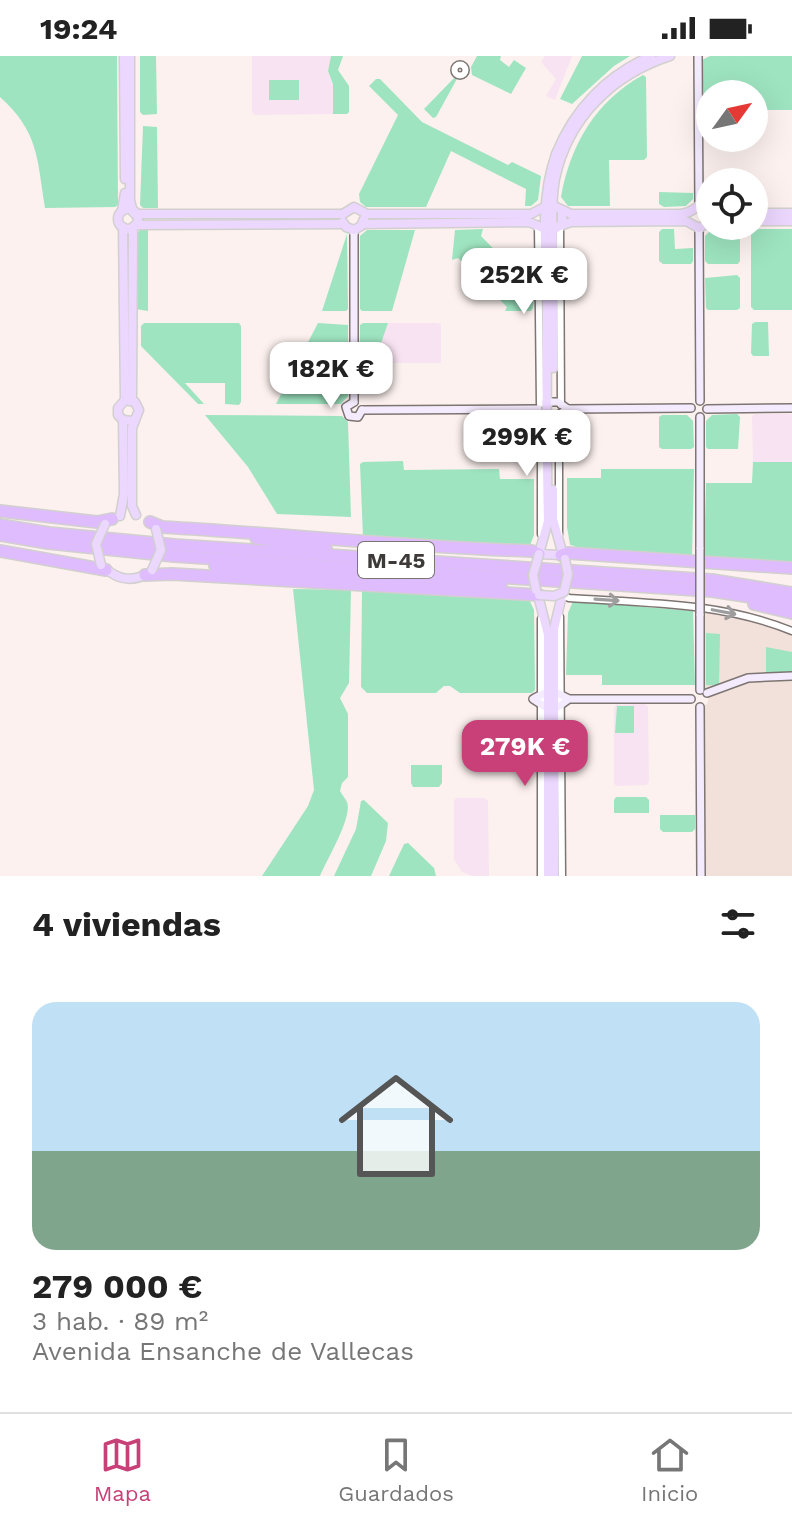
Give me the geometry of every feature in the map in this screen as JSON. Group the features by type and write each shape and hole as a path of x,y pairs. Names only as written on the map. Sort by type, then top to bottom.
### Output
{"highway":[{"path":"0,511 97,522 113,520"},
{"path":"0,517 113,533 712,573 792,585"},
{"name":"M-45","path":"0,525 115,541 712,580 792,593"},
{"path":"153,526 290,534 364,543 532,551 539,554"},
{"path":"200,529 327,548"},
{"name":"M-45","path":"0,535 174,556 712,591 792,603"},
{"path":"0,543 113,558 625,592 754,604 792,612"},
{"path":"560,550 792,568"},
{"path":"0,551 104,567"},
{"path":"148,572 538,596"},
{"path":"210,576 264,572 325,573"}],"main road":[{"path":"124,56 125,200 118,219 123,227 128,400 139,410 138,415 128,420"},
{"path":"128,400 134,226 130,200 130,56"},
{"path":"551,692 548,635 533,575 548,521 553,229 550,205 555,158 575,117 609,80 651,56"},
{"path":"123,227 343,219 354,207 363,212 537,213 550,205 568,140 585,113 624,77 670,56"},
{"path":"698,56 699,168"},
{"path":"550,205 571,214 689,212 696,208"},
{"path":"122,211 343,219 354,230 354,402"},
{"path":"553,229 563,219 562,211"},
{"path":"363,212 363,224"},
{"path":"689,212 690,223"},
{"path":"537,213 538,225"},
{"path":"768,213 792,213"},
{"path":"768,221 792,221"},
{"path":"354,230 363,224 528,222 553,229 571,222 690,223 696,226"},
{"path":"699,240 700,401"},
{"path":"128,400 119,405 117,412 128,420"},
{"path":"354,402 346,407 347,414 356,417 362,410 691,408"},
{"path":"354,402 361,405 362,410"},
{"path":"691,408 694,403 705,403 707,409 700,417"},
{"path":"691,408 700,417"},
{"path":"707,409 792,408"},
{"path":"551,409 553,519 568,574 554,629 551,876"},
{"path":"700,417 700,614 705,694 707,704 700,707 694,705 691,699 694,692 705,694 748,678 792,678"},
{"path":"128,420 132,506 136,515 153,526 161,550 148,572 125,579 104,567 96,544 113,520 124,494 128,420"},
{"path":"113,520 136,515"},
{"path":"539,554 560,550"},
{"path":"538,596 562,595"},
{"path":"569,699 551,706 533,699 551,692 569,699 691,699"},
{"path":"700,707 701,876"}],"street":[{"path":"463,65 470,56"},
{"path":"538,225 551,409"},
{"path":"562,595 700,607 758,619 792,631"},
{"path":"541,876 551,692"},
{"path":"551,706 562,876"}],"shaded area":[{"path":"252,56 331,56 328,71 333,84 333,114 255,115 252,112"},
{"path":"545,56 572,56 555,100 546,96 556,79 541,62"},
{"path":"388,323 441,325 441,363 373,363"},
{"path":"754,414 792,414 792,462 753,462"},
{"path":"700,607 792,631 792,876 703,876 700,707 707,704 709,697 703,690"},
{"path":"645,704 648,707 649,782 646,785 616,786 614,708 616,705"},
{"path":"485,798 488,801 489,876 472,876 462,872 454,859 454,800"}],"green space":[{"path":"0,56 117,56 118,205 45,208 34,147 22,122 0,97"},
{"path":"140,56 156,56 157,114 143,115 140,112"},
{"path":"331,56 343,56 338,70 349,86 347,114 333,114 333,84 328,71"},
{"path":"477,56 501,56 500,60 509,67 514,60 526,68 511,94 472,75 471,67"},
{"path":"582,56 630,56 614,66 572,104 560,99"},
{"path":"710,56 792,56 792,110 768,110 768,80 703,80 702,60"},
{"path":"643,75 646,77 647,157 644,160 609,160 610,206 568,206 561,197 565,178 588,126 612,98"},
{"path":"458,77 433,118 424,109"},
{"path":"380,79 422,122 508,165 512,162 541,176 538,200 531,206 525,206 526,189 451,151 426,207 366,207 360,202 359,194 398,115 369,86"},
{"path":"269,80 299,80 299,100 269,100"},
{"path":"143,126 157,127 158,208 143,208 140,205"},
{"path":"659,192 693,193 693,199 686,206 664,207 659,204"},
{"path":"141,228 148,228 148,311 136,309 136,236"},
{"path":"483,229 481,236 534,290 531,311 505,311 507,307 458,258 452,260 455,230"},
{"path":"674,229 675,249 693,248 691,264 663,264 659,261 659,232"},
{"path":"768,229 792,229 792,310 754,310 751,307 751,240 768,240"},
{"path":"367,230 415,230 392,311 360,309 360,236"},
{"path":"347,234 348,309 322,311"},
{"path":"705,240 740,240 738,264 708,264 705,261"},
{"path":"737,275 740,278 740,308 708,310 705,278"},
{"path":"768,322 769,356 753,356 751,353 752,324"},
{"path":"144,323 239,323 239,405 225,404 225,383 185,383 204,404 198,404 141,346 141,326"},
{"path":"318,323 348,325 348,396 341,404 276,404"},
{"path":"388,323 360,388 360,325"},
{"path":"737,414 740,417 738,449 708,449 706,421 712,415"},
{"path":"205,415 342,416 348,422 351,517 277,514 248,467"},
{"path":"687,415 693,421 694,447 659,447 659,417"},
{"path":"403,461 404,470 499,469 500,479 534,479 534,535 529,548 363,537 360,464"},
{"path":"753,462 792,462 792,564 704,559 706,483 752,483"},
{"path":"601,469 694,469 692,558 575,550 575,546 570,545 567,527 567,478 601,478"},
{"path":"293,589 351,590 349,683 340,698 348,714 348,777 340,791 348,809 343,828 320,876 262,876 308,806 314,790"},
{"path":"362,590 529,599 534,610 535,690 532,693 460,693 450,686 444,686 436,693 367,693 361,687"},
{"path":"573,601 693,611 695,685 602,685 602,675 566,675 568,613"},
{"path":"706,633 720,634 719,686 706,685"},
{"path":"766,647 792,652 792,673 766,673"},
{"path":"617,706 634,706 634,733 615,733"},
{"path":"411,765 442,765 442,783 439,787 413,787"},
{"path":"616,797 646,797 649,813 614,813"},
{"path":"364,800 388,823 386,841 371,876 334,876 356,829 361,801"},
{"path":"660,815 695,815 695,829 692,832 663,832 660,829"},
{"path":"408,843 434,868 436,876 389,876 404,844"}]}
